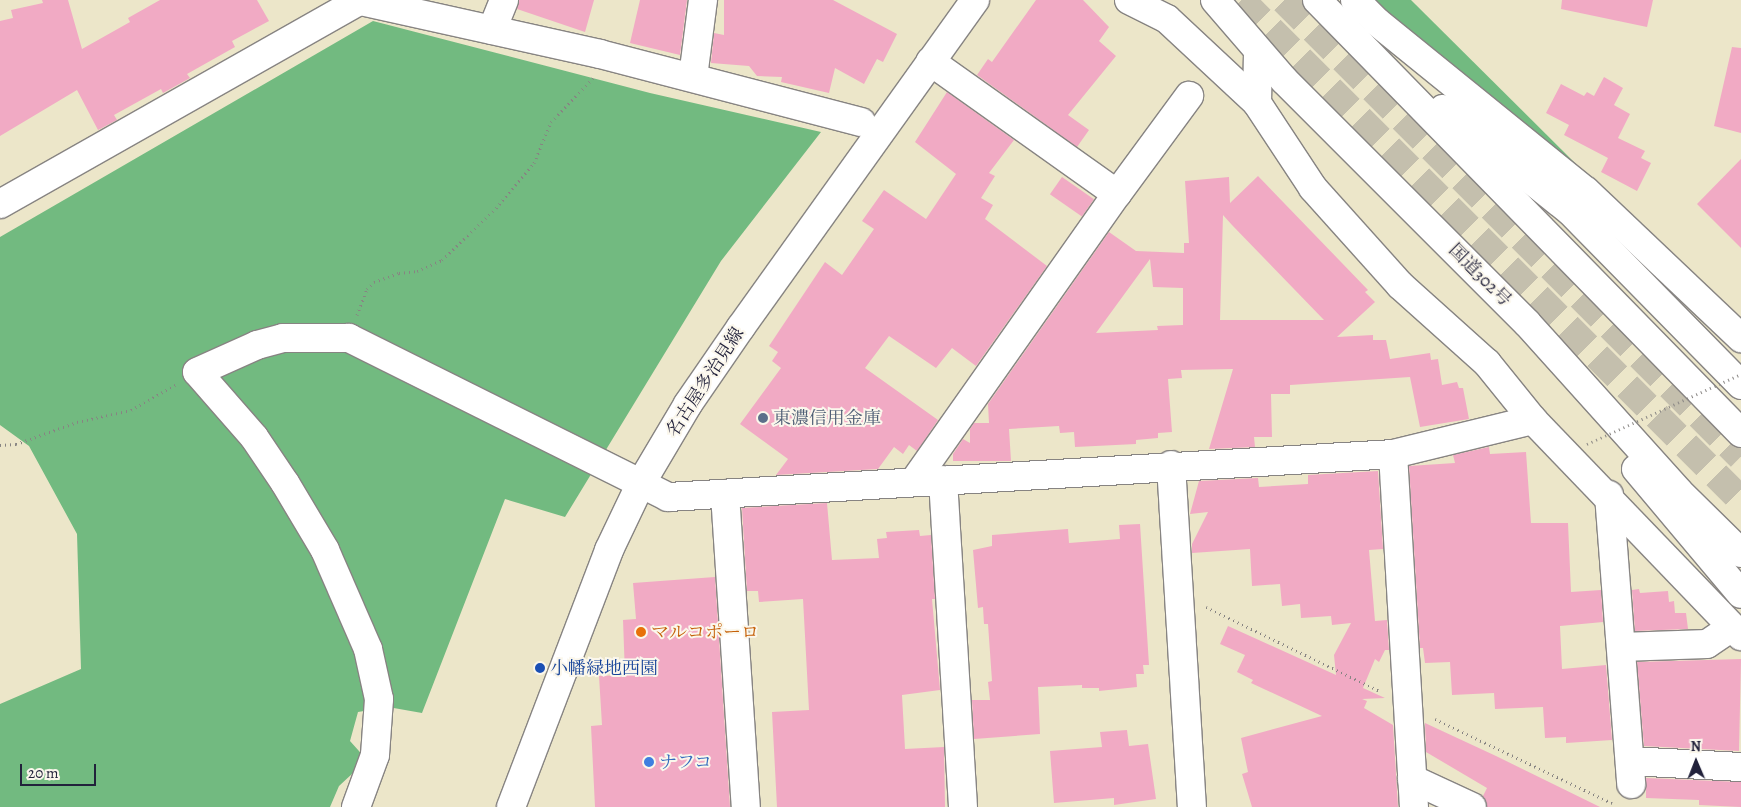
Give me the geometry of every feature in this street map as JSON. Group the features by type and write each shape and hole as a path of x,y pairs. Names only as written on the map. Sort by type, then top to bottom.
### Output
{"main road":[{"path":"0,204 360,0 600,54 861,122"},
{"path":"492,30 504,0"},
{"path":"693,78 703,0"},
{"name":"名古屋多治見線","path":"511,807 609,550 640,485 688,404 930,61 976,0"},
{"path":"1129,0 1167,19 1257,103 1313,188 1400,285 1487,363 1533,420 1609,495 1737,631 1707,644 1621,647"},
{"name":"国道302号","path":"1216,0 1258,52 1527,323 1679,492 1741,553"},
{"path":"1317,0 1741,433"},
{"path":"1355,0 1422,59 1586,192 1741,338"},
{"path":"1360,43 1570,211 1741,385"},
{"path":"1257,103 1258,52"},
{"path":"930,61 1117,194"},
{"path":"915,480 1188,96"},
{"path":"1527,323 1545,355 1587,409 1687,534 1741,594"},
{"path":"356,807 375,754 379,698 368,649 325,550 285,483 254,437 197,372 283,338 349,338 448,384 640,485 668,497 915,480 943,480 1171,465 1393,454 1533,420"},
{"path":"1393,454 1414,807"},
{"path":"1171,465 1192,807"},
{"path":"943,480 963,807"},
{"path":"725,494 746,807"},
{"path":"1609,495 1630,773 1741,767"},
{"path":"1412,779 1472,807"}],"path":[{"path":"349,338 367,289 374,282 424,269 442,260 496,208 534,163 551,122 593,80 600,54"},
{"path":"0,445 16,444 77,422 132,410 197,372"},
{"path":"1587,444 1741,374"}],"green space":[{"path":"1369,0 1411,0 1584,172"},
{"path":"373,21 650,93 821,132 721,261 565,517 505,499 422,713 388,707 358,712 350,741 367,760 339,786 330,807 0,807 0,704 81,669 77,534 29,446 0,425 0,237"}],"building":[{"path":"42,0 68,0 82,49 130,22 128,18 160,0 257,0 269,21 232,41 235,47 187,74 190,78 163,93 161,89 114,115 117,120 98,130 77,90 0,136 0,21 13,18 11,10 43,3"},
{"path":"519,0 594,0 585,32 517,9"},
{"path":"640,0 687,0 680,55 630,43"},
{"path":"724,0 833,0 897,34 883,62 877,59 864,84 835,68 829,93 781,82 782,77 757,76 749,66 711,63 714,33 724,35"},
{"path":"1036,0 1083,0 1109,27 1099,41 1116,56 1068,115 1089,130 1077,147 977,75 988,59 992,62"},
{"path":"1562,0 1653,0 1647,27 1561,9"},
{"path":"1732,47 1741,48 1741,133 1714,126"},
{"path":"1604,77 1623,88 1614,105 1630,114 1618,138 1645,151 1641,158 1651,163 1637,191 1601,172 1608,158 1564,135 1569,125 1546,113 1561,84 1584,96 1587,92 1594,96"},
{"path":"947,92 1014,140 989,173 995,176 981,198 993,205 985,219 1047,266 976,366 952,348 936,368 889,336 865,368 938,420 917,451 909,445 903,454 894,447 878,469 776,475 788,459 740,424 781,368 772,361 778,352 769,346 825,262 842,275 874,229 862,221 884,190 926,219 956,174 915,142"},
{"path":"1741,159 1741,248 1697,204"},
{"path":"1258,176 1368,290 1365,292 1375,302 1337,337 1373,335 1373,340 1386,340 1390,359 1430,353 1431,360 1438,359 1442,385 1457,382 1459,388 1463,388 1469,419 1420,427 1410,377 1290,385 1290,394 1271,394 1272,437 1254,437 1255,447 1209,449 1233,369 1181,370 1182,378 1168,379 1172,432 1158,433 1158,438 1136,440 1136,444 1075,447 1074,432 1060,433 1059,426 1009,429 1011,461 953,461 953,454 963,439 970,443 970,429 974,423 989,423 988,404 1109,232 1136,251 1184,253 1184,243 1189,243 1185,181 1229,177 1230,203","holes":["1223,215 1232,225 1324,320 1220,320","1150,259 1153,287 1183,288 1183,325 1157,326 1158,330 1096,333"]},
{"path":"1062,177 1094,199 1082,217 1050,194"},
{"path":"1489,447 1490,454 1526,452 1531,523 1568,523 1571,592 1601,590 1603,622 1560,626 1562,669 1606,665 1612,740 1566,743 1566,737 1545,738 1543,707 1495,709 1494,693 1452,695 1450,662 1425,663 1423,648 1420,648 1409,466 1455,463 1453,455"},
{"path":"1378,471 1383,549 1369,550 1375,621 1387,620 1389,650 1385,650 1379,662 1375,659 1363,688 1385,698 1362,699 1367,701 1364,708 1393,725 1398,807 1252,807 1242,774 1248,772 1241,738 1322,716 1251,683 1253,680 1237,672 1245,655 1220,644 1228,626 1336,675 1334,655 1351,623 1332,625 1331,616 1301,618 1300,604 1282,606 1280,584 1252,586 1250,549 1192,553 1192,544 1208,512 1190,514 1199,481 1258,478 1259,487 1308,484 1308,475"},
{"path":"827,503 832,560 879,558 877,539 887,538 886,532 919,530 920,536 931,535 935,599 932,599 940,690 902,695 905,749 944,747 945,807 777,807 772,712 809,710 803,599 759,602 758,591 747,591 742,508"},
{"path":"1140,524 1149,665 1143,665 1144,674 1136,674 1137,687 1099,691 1099,688 1082,688 1082,685 1038,687 1040,734 974,739 972,700 990,700 988,682 992,681 988,624 984,624 983,607 978,608 973,550 992,546 992,535 1068,529 1069,543 1120,539 1119,525"},
{"path":"715,577 730,807 595,807 591,726 602,725 599,676 625,675 623,620 636,619 633,583"},
{"path":"1639,589 1640,593 1668,591 1669,602 1674,601 1675,613 1686,613 1688,629 1635,631 1632,590"},
{"path":"1741,659 1739,751 1644,746 1637,662"},
{"path":"1425,723 1600,807 1487,807 1483,796 1487,788 1426,752"},
{"path":"1127,730 1129,746 1148,744 1156,799 1114,805 1114,798 1054,803 1050,751 1102,747 1100,732"},
{"path":"1646,778 1741,782 1741,807 1699,805 1699,800 1646,798"}],"tunnel":[{"path":"1241,0 1741,500"},
{"path":"1284,0 1741,457"}],"place":[{"name":"東濃信用金庫","path":"763,418"},
{"name":"マルコポーロ","path":"641,632"},
{"name":"小幡緑地西園","path":"540,668"},
{"name":"ナフコ","path":"649,762"}]}
